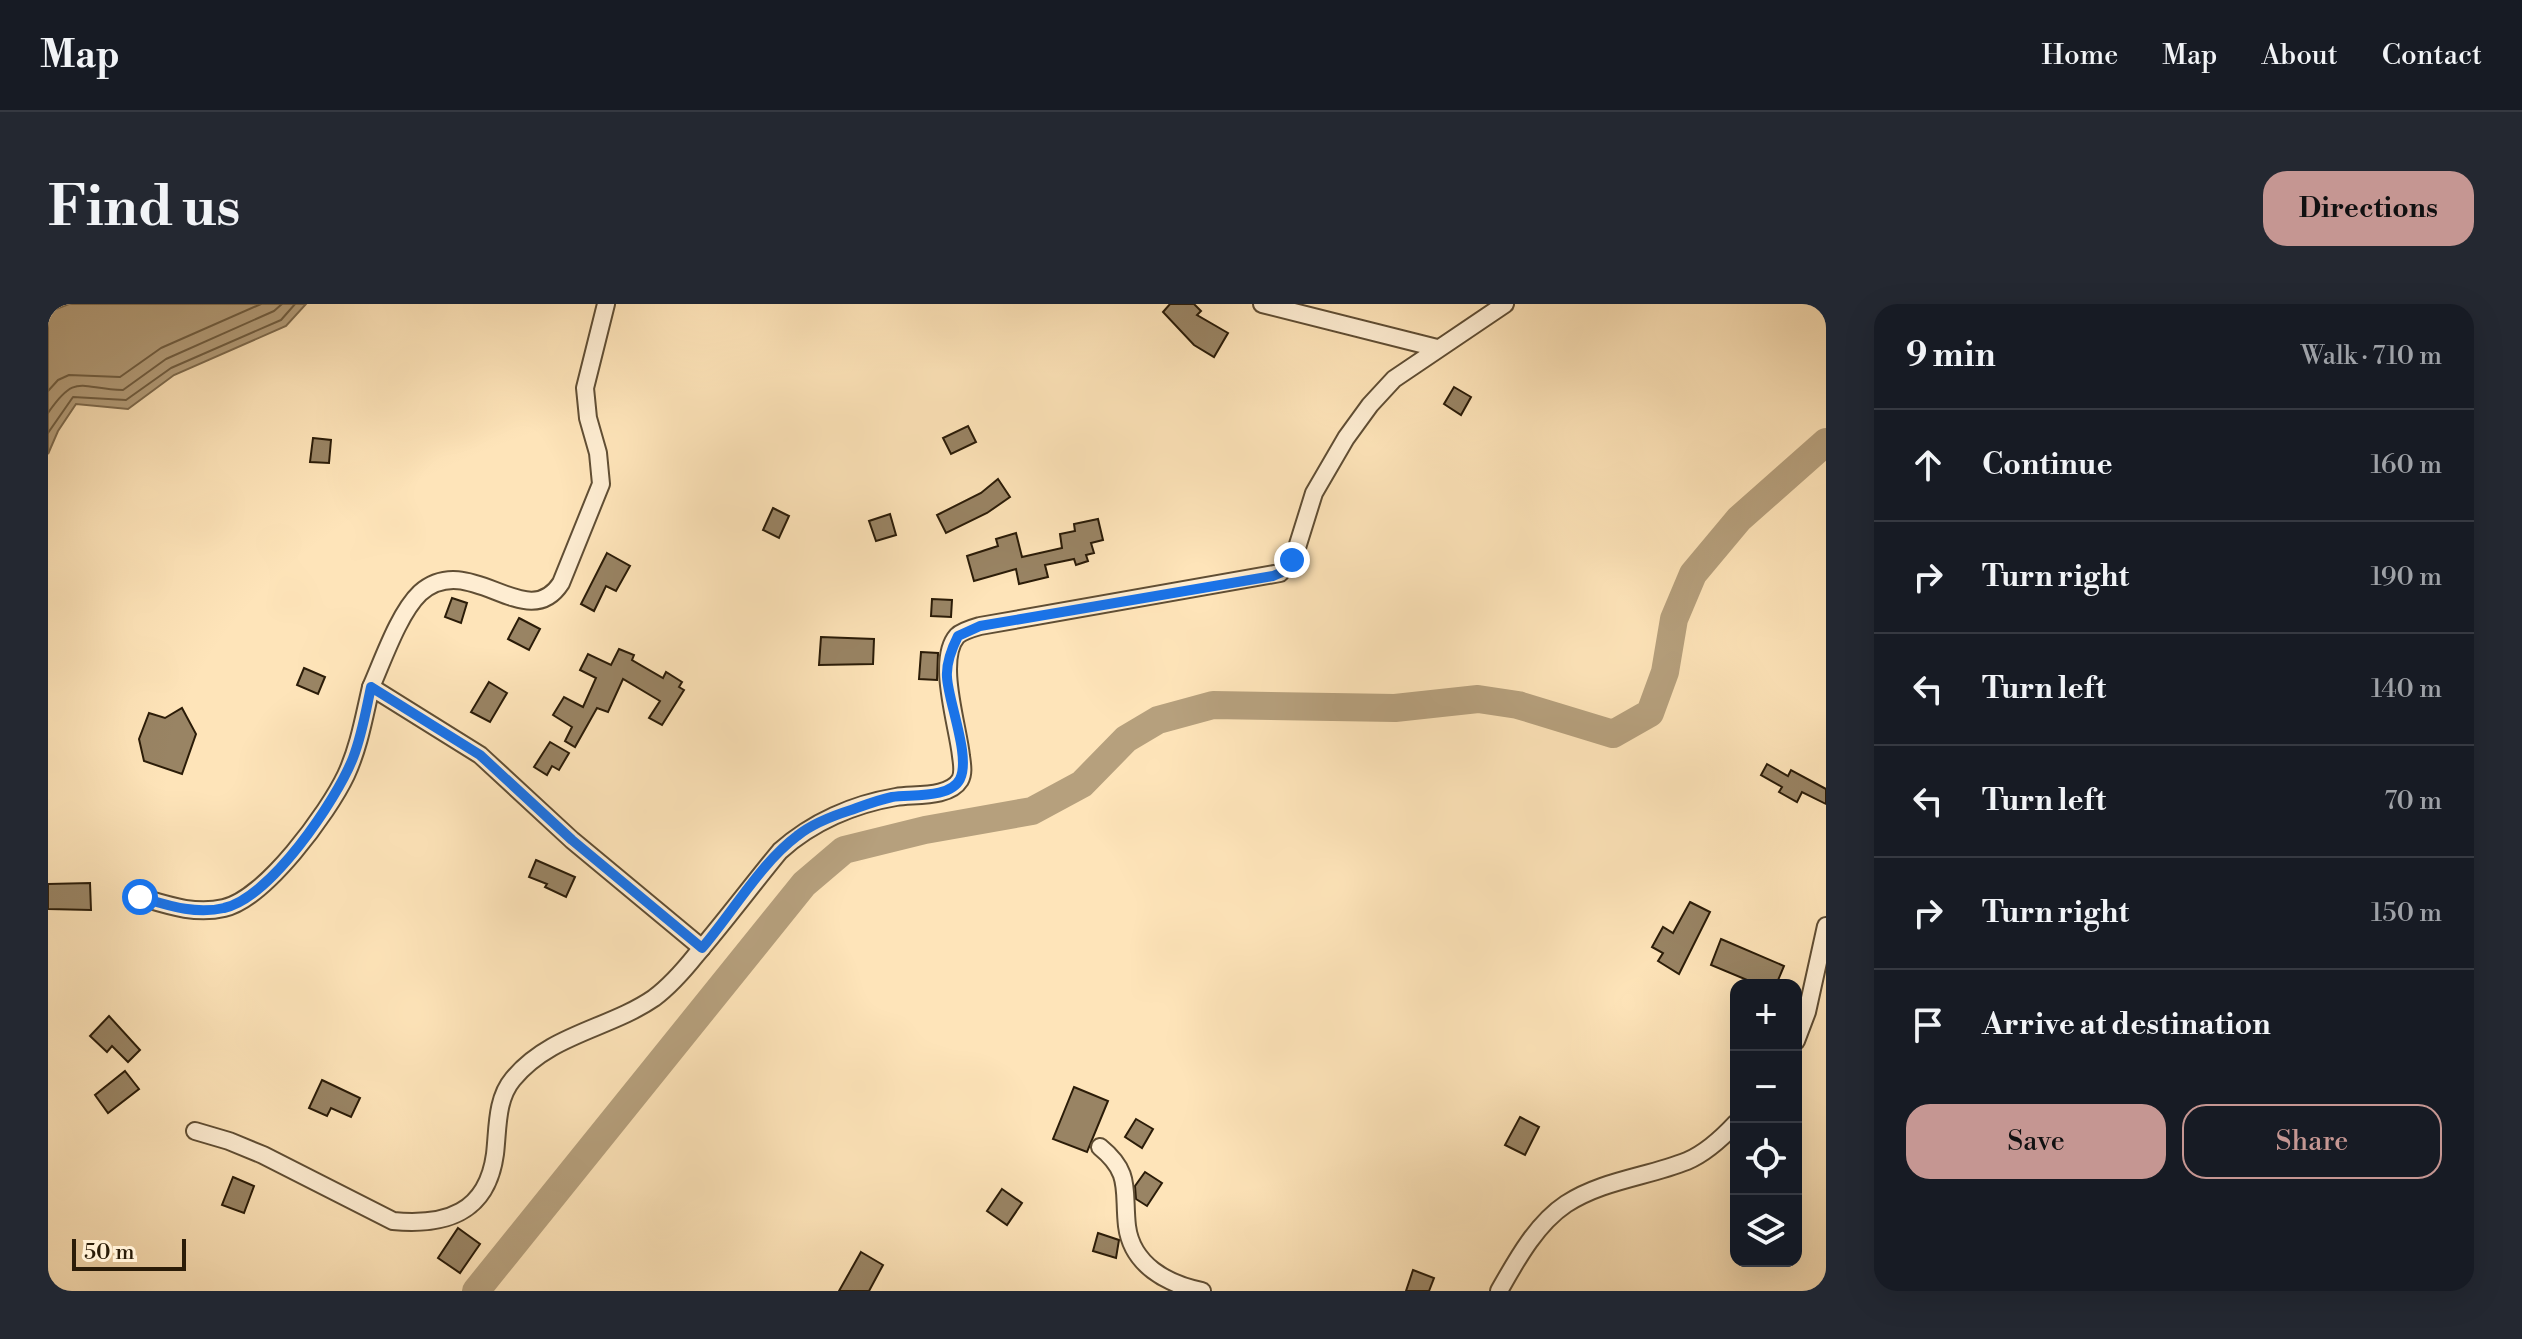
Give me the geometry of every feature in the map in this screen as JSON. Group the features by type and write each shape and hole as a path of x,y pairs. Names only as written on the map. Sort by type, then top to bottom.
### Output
{"street":[{"path":"140,897 174,907 208,911 239,903 269,880 317,822 345,778 371,687 409,608 422,592 443,580 463,580 508,597 540,601 554,593 561,583 601,484 585,388 606,304"},
{"path":"1262,304 1437,348"},
{"path":"195,1131 263,1155 393,1221 449,1217 463,1212 484,1190 491,1174 504,1095 512,1080 539,1055 657,996 702,948 780,851 797,835 829,817 878,800 939,792 960,781 963,770 958,726 947,675 951,650 958,636 980,626 1280,573 1292,560 1314,493 1346,438 1370,405 1394,379 1505,304"},
{"path":"371,687 480,755 572,840 702,948"},
{"path":"1802,1025 1826,926"},
{"path":"1499,1291 1550,1216 1566,1204 1591,1190 1687,1161 1730,1129"},
{"path":"1100,1147 1123,1175 1129,1232 1140,1255 1153,1272 1165,1280 1202,1291"}],"water":[{"path":"69,304 306,304 286,326 174,375 128,409 76,404 58,431 48,454 48,312"}],"building":[{"path":"1170,304 1194,304 1201,311 1197,315 1228,333 1214,357 1194,345 1163,312"},
{"path":"1454,387 1471,397 1461,415 1444,404"},
{"path":"968,426 976,442 951,454 943,438"},
{"path":"313,438 331,440 329,463 310,462"},
{"path":"998,479 1010,497 987,513 946,533 937,515 981,493"},
{"path":"773,508 789,516 779,538 763,530"},
{"path":"890,514 896,535 876,541 869,521"},
{"path":"1098,519 1103,540 1091,543 1094,553 1086,555 1088,561 1076,565 1074,559 1045,565 1048,577 1019,584 1016,569 974,581 967,556 998,546 996,539 1016,533 1022,557 1062,548 1060,534 1075,531 1074,524"},
{"path":"607,553 630,566 616,591 606,586 594,611 581,604"},
{"path":"452,598 467,603 461,623 445,617"},
{"path":"932,599 952,600 951,617 931,616"},
{"path":"519,618 540,629 529,650 508,639"},
{"path":"821,637 874,639 873,664 819,665"},
{"path":"619,649 634,655 632,660 663,678 666,672 682,682 679,687 684,690 662,725 649,718 660,701 623,679 608,712 597,708 575,747 565,741 572,727 553,715 564,697 583,707 596,678 580,670 588,654 611,665"},
{"path":"921,652 938,653 937,680 919,679"},
{"path":"304,668 325,677 318,694 297,685"},
{"path":"489,682 507,693 490,722 471,712"},
{"path":"182,708 196,734 182,774 144,761 139,739 149,713 165,718"},
{"path":"550,742 569,753 559,770 552,766 547,775 534,767"},
{"path":"1767,764 1788,776 1791,770 1826,789 1826,804 1802,792 1797,802 1779,792 1782,787 1761,775"},
{"path":"536,860 575,877 566,897 545,887 547,884 529,877"},
{"path":"90,883 91,910 48,909 48,884"},
{"path":"1690,902 1710,912 1679,974 1658,961 1663,953 1652,947 1663,927 1673,933"},
{"path":"1721,939 1784,966 1779,979 1745,979 1711,965"},
{"path":"109,1016 140,1050 128,1062 112,1046 107,1052 90,1036"},
{"path":"125,1071 139,1089 108,1113 95,1095"},
{"path":"322,1080 360,1098 351,1117 331,1108 327,1116 309,1108"},
{"path":"1074,1087 1108,1101 1087,1152 1053,1139"},
{"path":"1520,1117 1539,1127 1525,1155 1505,1145"},
{"path":"1136,1119 1153,1129 1142,1148 1125,1137"},
{"path":"1145,1172 1162,1183 1147,1206 1136,1199 1135,1186"},
{"path":"233,1177 254,1186 244,1213 222,1205"},
{"path":"1002,1189 1022,1203 1007,1225 987,1211"},
{"path":"458,1228 480,1244 460,1273 438,1258"},
{"path":"1098,1233 1119,1240 1116,1258 1093,1251"},
{"path":"861,1252 883,1265 869,1291 839,1291"},
{"path":"1413,1270 1434,1278 1429,1291 1406,1291"}],"waterway":[{"path":"476,1291 804,884 844,850 925,830 1032,811 1082,784 1126,739 1158,720 1213,705 1395,708 1478,699 1518,705 1613,734 1650,713 1665,672 1674,619 1693,574 1739,519 1826,442"}],"route":[{"path":"140,897 174,907 208,911 239,903 256,892 317,822 345,778 371,687 480,755 572,840 702,948 780,851 797,835 829,817 878,800 939,792 960,781 963,770 958,726 947,675 951,650 958,636 980,626 1273,576 1292,560"}]}
